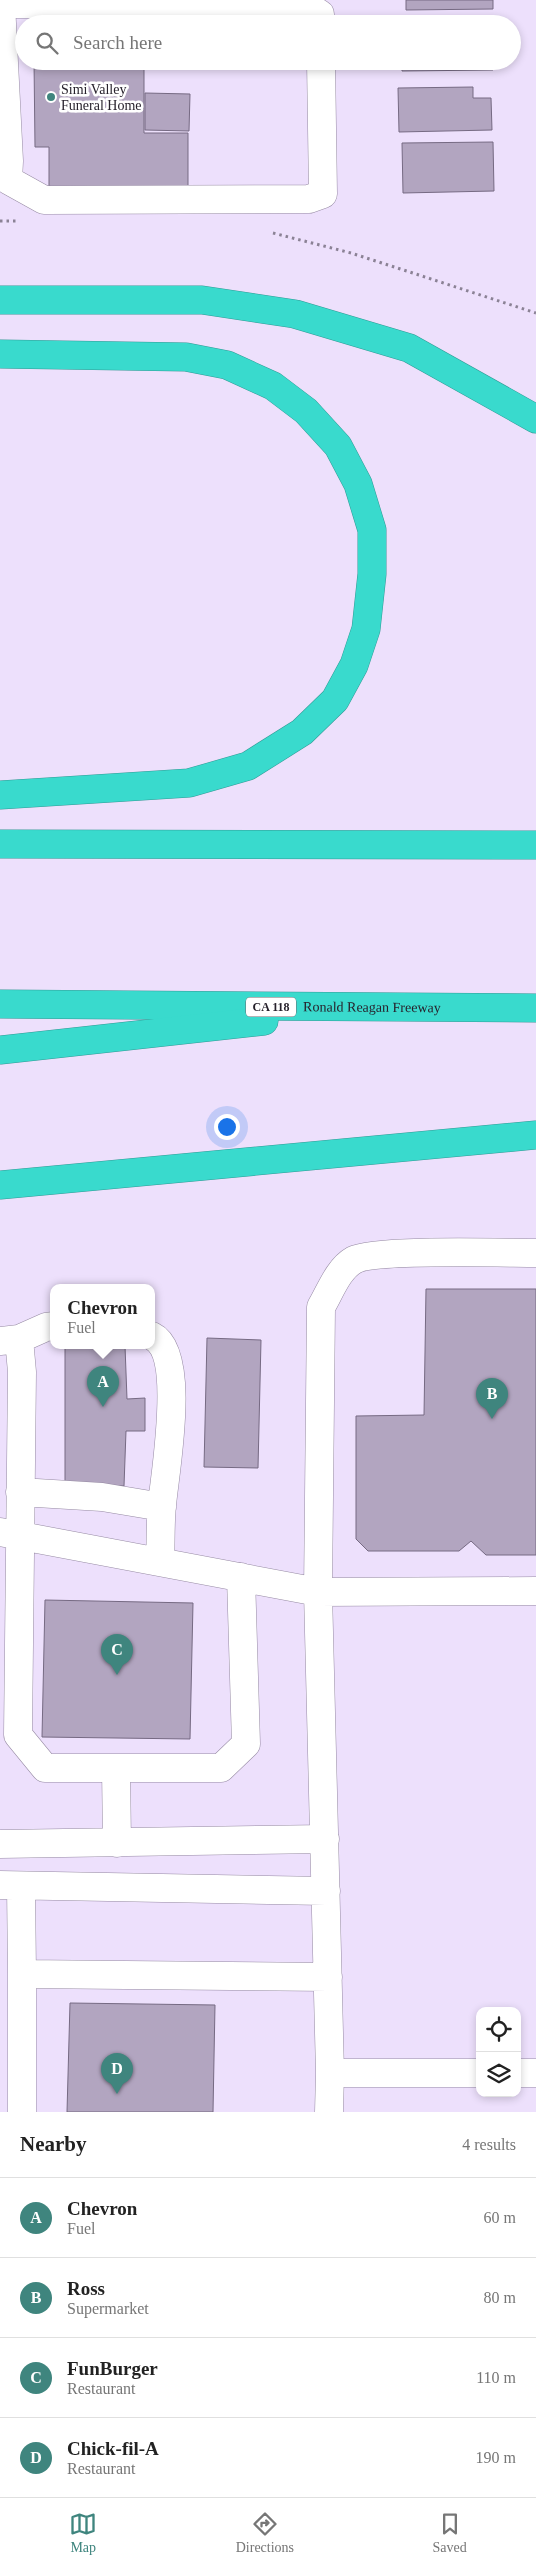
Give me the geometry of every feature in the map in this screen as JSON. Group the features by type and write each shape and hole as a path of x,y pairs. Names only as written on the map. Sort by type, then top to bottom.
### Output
{"highway":[{"path":"0,300 202,300 295,314 409,348 536,419"},
{"path":"0,354 186,357 228,365 273,386 306,411 338,446 358,484 372,530 372,574 366,630 354,665 335,700 302,732 248,766 190,783 3,795"},
{"path":"4,844 536,845"},
{"name":"Ronald Reagan Freeway","path":"3,1004 536,1008"},
{"path":"4,1050 389,1008"},
{"path":"0,1185 536,1135"}],"lane":[{"path":"320,15 304,4 1,4 9,161 4,180 44,200 308,199 323,194 321,70"},
{"path":"329,2112 328,1977 318,1592 322,1307 345,1266 356,1259 386,1254 536,1253"},
{"path":"50,1326 10,1340 22,1372 20,1492 10,1534 18,1736 45,1768 221,1768 246,1744 241,1577"},
{"path":"155,1338 168,1356 172,1399 162,1507 160,1562"},
{"path":"20,1492 102,1497 162,1507"},
{"path":"10,1534 318,1592 536,1591"},
{"path":"116,1768 117,1843"},
{"path":"0,1844 325,1839"},
{"path":"22,2112 22,1974 10,1885 326,1891"},
{"path":"22,1974 328,1977"},
{"path":"521,2072 536,2072"},
{"path":"330,2073 476,2073"}],"path":[{"path":"0,221 19,221"},
{"path":"264,232 351,253 536,313"}],"building":[{"path":"406,0 493,0 493,9 406,10"},
{"path":"34,70 144,70 144,133 188,133 188,188 49,189 49,147 35,147"},
{"path":"402,70 493,70 402,71"},
{"path":"473,87 473,98 491,98 492,130 399,132 398,88"},
{"path":"145,93 190,94 189,131 145,130"},
{"path":"493,142 494,191 403,193 402,143"},
{"path":"426,1289 536,1289 536,1555 486,1555 471,1541 459,1551 368,1551 356,1539 356,1416 424,1415"},
{"path":"207,1338 261,1340 258,1468 204,1467"},
{"path":"65,1349 125,1349 127,1399 145,1398 145,1431 126,1431 124,1486 65,1484"},
{"path":"45,1600 193,1603 190,1739 42,1737"},
{"path":"70,2003 215,2005 213,2112 67,2112"}],"place":[{"name":"Simi Valley Funeral Home","path":"51,97"},
{"name":"Chevron","path":"103,1407"},
{"name":"Ross","path":"492,1419"},
{"name":"FunBurger","path":"117,1675"},
{"name":"Chick-fil-A","path":"117,2094"}]}
